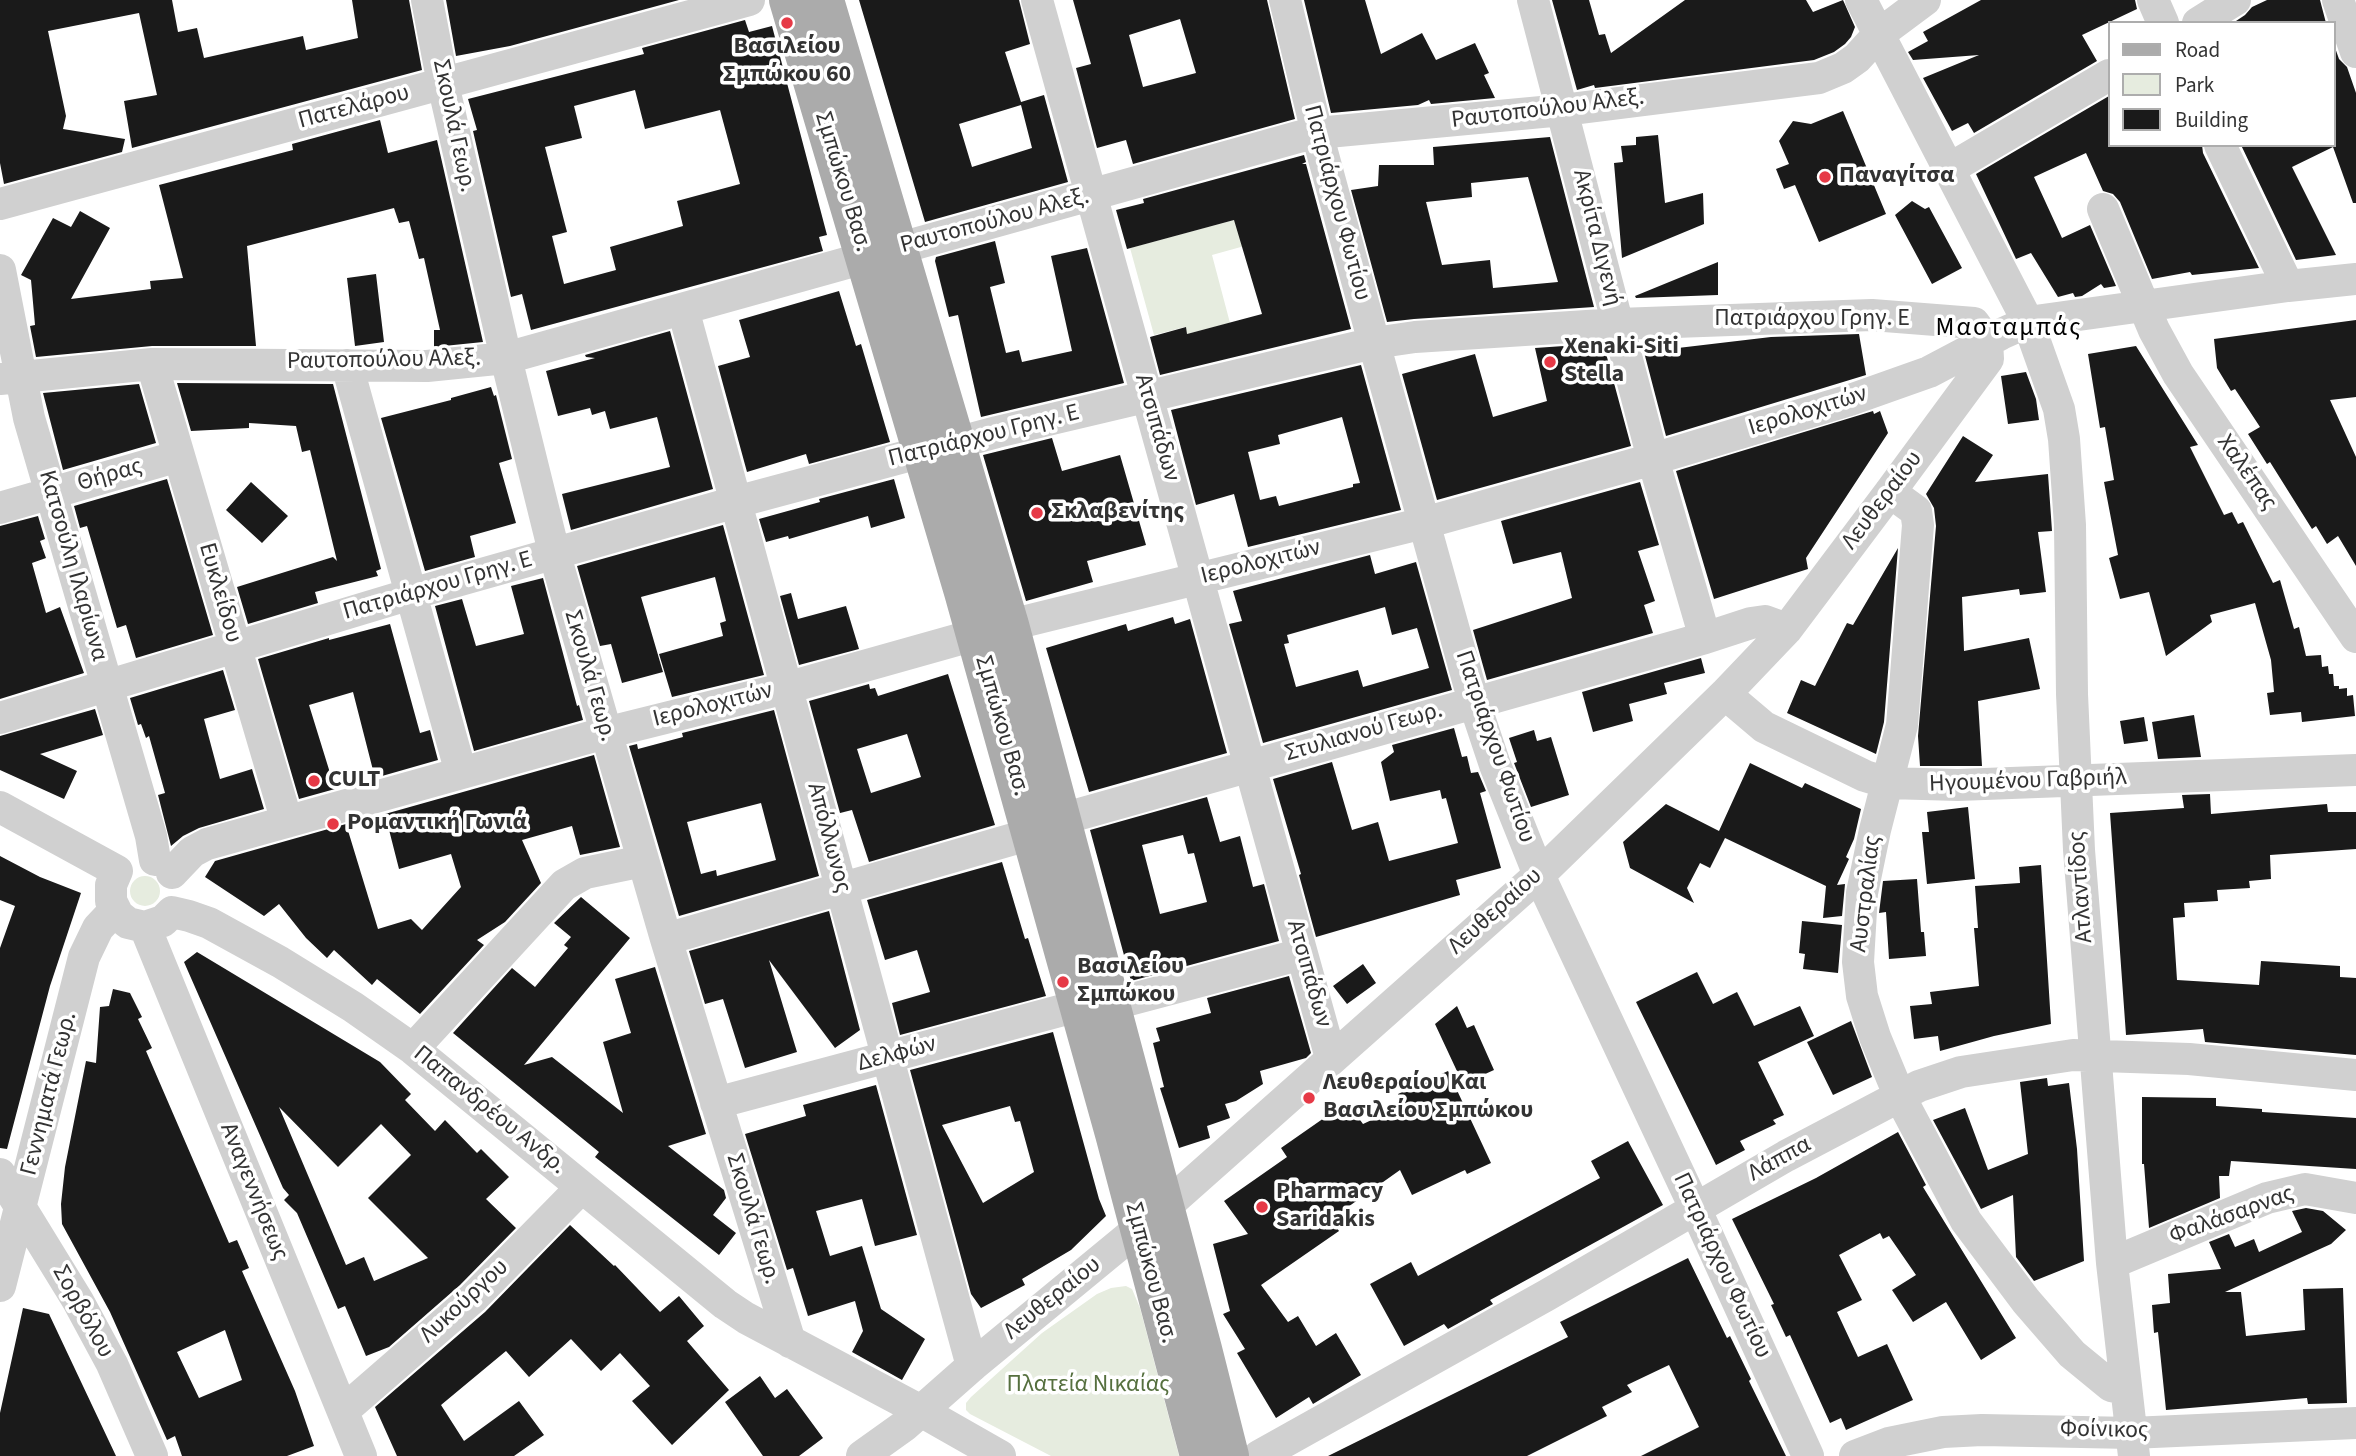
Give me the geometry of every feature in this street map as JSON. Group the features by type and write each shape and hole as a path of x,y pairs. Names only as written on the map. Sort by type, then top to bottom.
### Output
{"main road":[{"name":"Σμπώκου Βασ.","path":"788,0 882,254"},
{"name":"Σμπώκου Βασ.","path":"825,0 882,254 993,630 1152,1218 1230,1456"},
{"name":"Σμπώκου Βασ.","path":"1152,1218 1199,1456"}],"street":[{"name":"Σκουλά Γεωρ.","path":"426,0 506,358 554,552 666,939 790,1342"},
{"name":"Πατελάρου","path":"0,204 749,0"},
{"name":"Ατσιπάδων","path":"1037,0 1331,1058"},
{"name":"Πατριάρχου Φωτίου","path":"1285,0 1317,133 1374,343 1474,702 1495,765 1539,875 1808,1456"},
{"name":"Ακρίτα Διγενή","path":"1533,0 1653,459 1704,638"},
{"name":"Ατλαντίδος","path":"1860,0 2028,322 2059,409 2064,439 2070,525 2072,694 2079,850 2112,1263 2133,1444"},
{"name":"Ραυτοπούλου Αλεξ.","path":"10,377 152,364 449,365 506,358 999,219 1317,133 1563,110 1819,78 1843,68 1857,58 1878,35 1925,0"},
{"path":"2153,0 2162,21"},
{"path":"2200,21 2235,0"},
{"path":"2338,0 2356,52"},
{"path":"1949,169 2108,76"},
{"path":"2221,147 2288,286"},
{"name":"Χαλέπας","path":"2103,209 2160,343 2356,637"},
{"name":"Κατσούλη Ιλαρίωνα","path":"0,270 10,377 29,418 151,836 164,866"},
{"name":"Ιερολοχιτών","path":"164,866 206,844 605,733 786,688 993,630 1424,523 1653,459 1850,400 1929,372 2028,322 2356,279"},
{"name":"Απόλλωνος","path":"683,309 972,1366"},
{"name":"Πατριάρχου Γρηγ. Ε","path":"0,718 554,552 736,502 939,447 1374,343 1425,336 1618,324 1872,315 1974,323 1987,341"},
{"name":"Λευθεραίου","path":"862,1456 921,1411 1152,1218 1539,875 1725,694 1787,629 1890,492 1988,359 1987,341"},
{"name":"Ευκλείδου","path":"152,364 287,822"},
{"path":"347,365 461,773"},
{"name":"Θήρας","path":"0,508 179,456"},
{"name":"Αυστραλίας","path":"1890,492 1916,511 1918,525 1902,725 1862,893 1858,962 1862,996 1899,1095 1951,1194 1985,1249 2072,1354 2111,1385 2126,1389"},
{"name":"Στυλιανού Γεωρ.","path":"666,939 1250,766 1751,623 1765,621 1787,629"},
{"name":"Ηγουμένου Γαβριήλ","path":"1725,694 1764,727 1865,776 1888,783 1920,785 2076,782 2356,770"},
{"path":"0,807 117,871"},
{"path":"143,858 164,866 177,884 178,896 172,912 163,921 145,927 128,923 115,910 110,890 117,871 131,860 143,858"},
{"path":"413,1049 565,885 585,873 643,861"},
{"name":"Γεννηματά Γεωρ.","path":"0,1286 84,957 98,928 115,910"},
{"name":"Παπανδρέου Ανδρ.","path":"172,912 209,923 237,937 353,1007 413,1049 725,1304 746,1318 1000,1456"},
{"name":"Αναγεννήσεως","path":"145,927 343,1411 356,1455"},
{"name":"Δελφών","path":"716,1103 1302,954"},
{"name":"Λάππα","path":"1259,1456 1899,1095 1961,1073 2041,1059 2095,1055 2189,1059 2356,1074"},
{"name":"Σορβόλου","path":"0,1174 78,1301 112,1364 152,1456"},
{"name":"Λυκούργου","path":"343,1411 473,1298 582,1187"},
{"name":"Φαλάσαρνας","path":"2112,1263 2267,1198 2305,1189 2356,1198"},
{"name":"Φοίνικος","path":"1855,1456 1889,1443 1943,1432 1993,1430 2133,1444 2356,1423"}],"green space":[{"path":"1241,218 1248,245 1212,255 1230,323 1187,334 1185,327 1154,335 1130,248"},
{"path":"145,876 156,880 160,891 156,902 145,906 134,902 130,891 134,880"},
{"name":"Πλατεία Νικαίας","path":"1126,1286 1132,1289 1140,1308 1179,1456 1051,1456 966,1410 966,1403 971,1397 1042,1333 1097,1294"}],"building":[{"path":"0,0 172,0 178,32 197,28 204,58 303,36 306,50 358,38 352,0 409,0 422,70 132,148 124,101 157,95 139,13 48,31 66,116 63,129 125,139 122,152 4,184 0,163"},
{"path":"446,0 679,0 510,46 456,56"},
{"path":"859,0 1019,0 1030,44 1005,52 1021,102 1044,95 1068,182 925,222","holes":["1021,105 1032,148 972,167 959,124"]},
{"path":"1073,0 1267,0 1295,119 1133,164 1126,140 1097,148 1076,68 1091,64","holes":["1180,19 1196,73 1143,87 1129,35"]},
{"path":"1304,0 1365,0 1381,54 1422,33 1436,60 1475,43 1489,73 1484,75 1495,98 1431,104 1429,100 1418,105 1331,113"},
{"path":"1552,0 1589,0 1599,35 1605,34 1611,53 1685,0 1806,0 1813,12 1843,0 1855,27 1845,44 1814,60 1595,88 1594,85 1577,90"},
{"path":"1981,0 2135,0 2137,9 2082,35 2097,61 1974,133 1968,123 1952,131 1923,78 1979,55 1913,60 1908,52 1928,41 1923,32"},
{"path":"2267,0 2320,0 2325,21 2236,21 2252,7"},
{"path":"745,20 749,32 772,26 827,235 819,237 823,251 531,330 522,294 511,297 473,131 477,130 468,99 644,54 642,48","holes":["635,90 645,129 720,110 740,184 677,201 683,226 610,247 616,270 564,284 552,236 567,232 545,147 582,138 574,106"]},
{"path":"2335,48 2339,59 2347,67 2356,93 2356,203 2353,203 2333,147"},
{"path":"2108,97 2108,147 2202,147 2259,268 2192,275 2190,272 2152,279 2120,202 2113,194 2103,191 2086,153 2034,177 2062,238 2090,225 2116,286 2104,288 2101,284 2082,296 2075,297 2073,293 2058,297 2031,253 2016,259 1976,174"},
{"name":"Παναγίτσα","path":"1843,111 1886,214 1819,242 1795,185 1784,189 1776,169 1789,164 1779,141 1793,121 1811,124"},
{"path":"380,120 388,153 437,140 483,342 434,347 434,330 440,330 424,258 419,259 409,221 399,223 394,208 247,246 256,346 152,346 36,357 30,326 35,325 31,280 21,275 53,218 71,227 80,211 110,228 71,299 151,289 150,281 183,278 159,185 293,150 292,144"},
{"path":"1658,135 1665,203 1703,193 1704,224 1622,258 1614,163 1623,162 1621,146 1636,145 1636,137"},
{"path":"1550,137 1594,307 1387,322 1351,190 1378,186 1379,165 1434,165 1433,147","holes":["1528,177 1558,282 1493,288 1490,260 1442,265 1426,202 1472,197 1471,183"]},
{"path":"2242,147 2333,147 2292,167 2336,255 2296,260"},
{"path":"1304,155 1306,162 1302,164 1306,164 1351,329 1160,375 1150,337 1186,327 1187,334 1262,314 1234,220 1127,249 1116,210 1144,203 1143,199"},
{"path":"1912,201 1925,209 1929,207 1962,268 1932,284 1895,215"},
{"path":"995,241 1005,283 990,287 1006,353 1019,350 1022,362 1072,351 1051,256 1087,248 1124,383 981,417 958,315 949,317 935,261 936,257"},
{"path":"1718,262 1718,295 1635,296"},
{"path":"376,274 384,342 355,346 347,278"},
{"path":"839,291 856,346 861,344 890,442 809,464 806,454 747,472 718,366 750,357 739,320"},
{"path":"2356,320 2356,397 2330,400 2356,457 2356,566 2338,536 2327,544 2316,526 2312,529 2270,462 2267,464 2248,434 2260,427 2235,389 2231,391 2217,368 2214,339"},
{"path":"670,331 713,489 571,530 562,494 670,467 657,417 610,429 605,411 592,415 590,408 558,416 546,371 595,358 585,355"},
{"path":"1859,334 1866,375 1666,436 1644,352 1771,337"},
{"path":"1604,346 1631,446 1437,500 1402,374 1475,354 1493,417 1547,401 1535,348"},
{"path":"2136,346 2198,445 2190,447 2224,515 2232,512 2238,524 2243,522 2273,583 2280,580 2294,629 2299,627 2306,656 2321,655 2322,667 2328,666 2329,674 2333,674 2334,686 2339,686 2339,689 2347,688 2347,696 2353,695 2355,716 2302,722 2301,712 2270,715 2267,693 2274,692 2271,660 2255,603 2210,615 2212,622 2166,656 2149,592 2120,599 2109,558 2118,555 2104,482 2114,480 2105,427 2100,428 2088,354"},
{"path":"1361,365 1401,510 1248,547 1234,494 1196,505 1171,410","holes":["1342,417 1360,483 1279,506 1276,496 1260,500 1248,452 1280,444 1278,435"]},
{"path":"2026,372 2036,399 2039,420 2008,424 2001,376"},
{"path":"177,383 333,384 381,569 376,571 378,576 315,592 318,603 248,624 237,587 333,557 337,561 310,450 302,452 296,426 249,423 249,428 191,431"},
{"path":"139,384 156,443 63,470 43,393"},
{"path":"491,387 494,396 496,395 512,459 499,463 516,523 470,536 475,557 425,571 381,418"},
{"path":"1873,411 1874,414 1880,411 1888,433 1806,558 1808,569 1714,599 1676,471"},
{"path":"1963,436 1993,455 1975,482 2048,474 2052,531 2038,532 2046,592 2020,595 2019,589 1962,597 1964,651 2029,638 2040,689 1978,701 1982,766 1920,766 1918,736 1936,526 1934,508 1926,494"},
{"name":"Σκλαβενίτης","path":"1052,438 1062,471 1120,455 1146,545 1087,561 1093,582 1026,601 983,455"},
{"path":"167,479 213,635 136,658 126,625 117,628 87,526 80,528 74,506"},
{"path":"894,479 905,518 871,528 868,516 789,539 788,536 766,542 759,519 820,502 819,499"},
{"path":"251,482 288,516 262,543 226,510"},
{"path":"1640,482 1659,545 1638,551 1655,601 1644,605 1653,633 1487,680 1473,630 1572,598 1561,552 1513,564 1501,521"},
{"path":"38,516 45,539 40,541 46,558 32,563 46,613 60,607 84,673 0,699 0,526"},
{"path":"723,525 764,675 672,697 659,654 723,636 720,623 726,621 715,577 641,597 663,672 622,683 611,644 600,646 577,566"},
{"path":"1898,548 1884,722 1876,754 1787,713 1801,680 1815,686 1847,623 1853,625"},
{"path":"1370,555 1375,574 1416,562 1452,690 1263,743 1229,624 1242,621 1233,591","holes":["1385,607 1392,635 1417,628 1429,668 1363,687 1358,670 1296,687 1284,644 1289,643 1287,635"]},
{"path":"543,578 583,720 474,751 435,606 462,599 476,646 524,634 511,586"},
{"path":"791,593 798,619 846,606 859,649 799,665 780,596"},
{"path":"1173,617 1175,624 1190,619 1227,753 1089,792 1046,648 1126,624 1128,631"},
{"path":"390,624 420,733 430,730 438,760 375,778 353,692 309,705 335,789 299,799 258,659 329,638"},
{"path":"1701,658 1705,673 1664,683 1667,694 1629,704 1633,721 1593,732 1582,692"},
{"path":"223,670 235,710 204,719 220,779 252,769 264,809 199,828 171,846 158,795 165,793 149,736 146,738 141,724 138,725 130,698"},
{"path":"948,674 995,825 869,862 852,810 840,813 809,701 869,684 870,689 875,688 878,696","holes":["907,734 921,777 871,793 857,749"]},
{"path":"95,709 103,735 40,754 77,771 64,799 0,770 0,736"},
{"path":"774,710 819,876 679,916 629,746 637,744 638,749 683,737 682,733","holes":["761,803 776,860 717,876 716,870 701,874 687,822"]},
{"path":"2194,715 2201,757 2158,759 2152,722"},
{"path":"2144,717 2148,741 2124,744 2120,721"},
{"path":"1454,728 1462,757 1467,756 1471,773 1478,772 1486,791 1480,793 1501,868 1456,880 1460,895 1316,937 1273,779 1332,762 1352,830 1378,822 1389,861 1458,843 1446,798 1442,799 1440,790 1390,801 1381,762 1394,752 1392,745"},
{"path":"1534,730 1537,741 1551,737 1569,795 1531,807 1514,763 1517,762 1509,738"},
{"path":"594,755 620,847 580,855 572,826 522,840 541,883 505,922 477,940 484,945 420,1014 377,979 372,985 334,950 327,958 306,938 279,904 264,916 205,877 215,861 346,824 378,929 411,919 422,930 461,887 451,854 399,869 385,814"},
{"path":"1750,763 1802,788 1805,783 1861,809 1854,839 1846,857 1849,859 1837,885 1845,884 1842,916 1823,918 1826,886 1725,838 1710,868 1700,863 1687,888 1694,903 1630,868 1623,842 1666,804 1719,831"},
{"path":"2210,794 2211,814 2327,804 2328,812 2356,812 2356,849 2270,855 2271,879 2249,881 2250,888 2217,890 2218,901 2184,903 2185,917 2173,918 2177,980 2259,985 2261,961 2340,966 2340,977 2356,978 2356,1055 2205,1042 2203,1029 2126,1035 2110,813 2184,808 2182,795"},
{"path":"1207,797 1220,842 1240,836 1253,887 1264,884 1279,941 1131,981 1090,830","holes":["1183,835 1188,854 1194,853 1207,902 1160,914 1142,845"]},
{"path":"1968,807 1975,879 1927,884 1922,832 1929,832 1927,812"},
{"path":"0,856 40,877 81,893 50,986 7,1149 0,1148 0,948 15,906 0,900"},
{"path":"1002,862 1025,939 1028,938 1046,996 900,1035 892,1003 930,992 917,950 885,960 867,900"},
{"path":"2041,865 2051,1024 1940,1051 1938,1036 1914,1039 1910,1006 1932,1004 1930,992 1979,986 1974,928 1978,928 1975,886 2020,883 2019,867"},
{"path":"1917,879 1921,932 1924,932 1926,956 1889,959 1886,912 1879,913 1883,881"},
{"path":"581,897 630,938 524,1065 552,1057 623,1113 603,1042 631,1033 615,979 655,967 706,1134 668,1146 724,1190 726,1198 713,1215 736,1233 719,1255 595,1157 599,1152 453,1033 512,968 535,987 568,948 564,945 571,937 554,923"},
{"path":"829,911 860,1030 835,1048 769,960 797,1052 745,1068 723,999 705,1004 689,951"},
{"path":"1802,921 1842,925 1838,973 1803,969 1805,954 1799,953"},
{"path":"197,952 380,1062 411,1094 405,1100 435,1131 445,1120 477,1153 481,1149 509,1177 486,1199 516,1228 460,1285 389,1347 366,1356 345,1306 338,1309 297,1213 284,1200 289,1195 283,1188 184,962","holes":["279,1107 338,1167 381,1124 411,1155 368,1198 428,1258 374,1281 364,1257 346,1265"]},
{"path":"1363,964 1376,983 1347,1004 1333,986"},
{"path":"1697,972 1713,1004 1737,992 1754,1026 1800,1006 1814,1036 1758,1062 1784,1115 1773,1120 1776,1124 1740,1141 1745,1150 1716,1165 1636,1002"},
{"path":"1289,976 1311,1053 1306,1058 1260,1071 1263,1084 1236,1101 1225,1104 1230,1118 1207,1126 1210,1138 1179,1148 1160,1088 1164,1087 1153,1043 1160,1041 1156,1028 1211,1013 1207,998"},
{"path":"113,989 130,993 142,1017 138,1019 152,1048 146,1051 229,1243 237,1240 249,1268 242,1271 295,1391 314,1446 287,1456 182,1456 175,1436 167,1440 110,1312 62,1224 65,1167 86,1061 96,1063 100,1007 109,1006","holes":["225,1330 242,1380 199,1398 177,1352"]},
{"path":"1457,1006 1467,1028 1474,1025 1494,1070 1463,1084 1435,1024"},
{"path":"1851,1021 1872,1077 1833,1095 1807,1042"},
{"path":"1053,1032 1106,1216 1071,1250 1022,1279 1025,1285 981,1308 971,1294 910,1070","holes":["1010,1106 1015,1122 1020,1121 1034,1172 983,1203 942,1125"]},
{"path":"1448,1071 1491,1163 1467,1174 1465,1170 1412,1195 1400,1170 1331,1219 1339,1231 1261,1285 1288,1322 1298,1316 1316,1346 1336,1333 1361,1375 1313,1404 1309,1397 1276,1418 1237,1353 1245,1349 1223,1314 1230,1311 1213,1244 1248,1234 1224,1201 1287,1157 1281,1148 1347,1102 1363,1124 1404,1105 1398,1094"},
{"path":"2047,1078 2048,1086 2069,1083 2077,1149 2084,1261 2034,1281 2016,1257 2013,1195 1981,1209 1933,1120 1965,1108 1988,1170 2028,1154 2020,1082"},
{"path":"876,1085 917,1235 875,1246 862,1199 816,1211 830,1256 862,1246 881,1309 925,1339 902,1380 852,1352 863,1331 855,1301 808,1316 793,1268 787,1270 745,1134 806,1116 803,1105"},
{"path":"2142,1097 2216,1098 2216,1106 2356,1118 2356,1169 2231,1161 2229,1176 2219,1176 2220,1198 2149,1228 2142,1164"},
{"path":"1898,1132 1926,1185 1923,1187 2016,1338 1981,1360 1946,1302 1913,1322 1892,1290 1916,1275 1889,1236 1883,1239 1880,1233 1839,1255 1862,1300 1837,1312 1858,1357 1887,1344 1913,1400 1846,1430 1841,1418 1830,1423 1790,1335 1786,1337 1771,1305 1774,1304 1732,1219 1816,1178"},
{"path":"1628,1141 1663,1205 1490,1300 1493,1304 1448,1329 1444,1324 1404,1346 1370,1284 1411,1262 1418,1276 1600,1178 1591,1161"},
{"path":"2306,1208 2323,1211 2346,1230 2331,1244 2225,1292 2241,1292 2246,1336 2305,1330 2303,1289 2343,1288 2347,1403 2308,1404 2307,1398 2166,1410 2158,1332 2154,1333 2152,1305 2170,1303 2168,1274 2221,1269 2209,1242 2229,1234 2235,1247 2254,1239 2259,1252 2302,1232 2292,1211"},
{"path":"570,1225 615,1265 660,1312 679,1296 704,1326 687,1341 729,1390 672,1445 632,1401 650,1386 620,1353 601,1371 571,1339 529,1377 506,1351 441,1405 464,1441 519,1401 544,1435 514,1456 397,1456 375,1407 485,1312"},
{"path":"1688,1258 1727,1338 1730,1336 1786,1456 1641,1456 1699,1427 1669,1365 1627,1385 1632,1392 1602,1407 1607,1416 1527,1456 1328,1456 1568,1337 1560,1322"},
{"path":"23,1308 49,1314 116,1456 0,1456 0,1413"},
{"path":"760,1376 775,1398 787,1389 823,1438 799,1456 763,1456 725,1402"}],"place":[{"name":"Βασιλείου Σμπώκου 60","path":"787,23"},
{"name":"Παναγίτσα","path":"1825,177"},
{"name":"Xenaki-Siti Stella","path":"1550,362"},
{"name":"Σκλαβενίτης","path":"1037,513"},
{"name":"CULT","path":"314,781"},
{"name":"Ρομαντική Γωνιά","path":"333,824"},
{"name":"Βασιλείου Σμπώκου","path":"1063,982"},
{"name":"Λευθεραίου Και Βασιλείου Σμπώκου","path":"1309,1098"},
{"name":"Pharmacy Saridakis","path":"1262,1207"}],"district":[{"name":"Μασταμπάς","path":"2009,329"}]}
